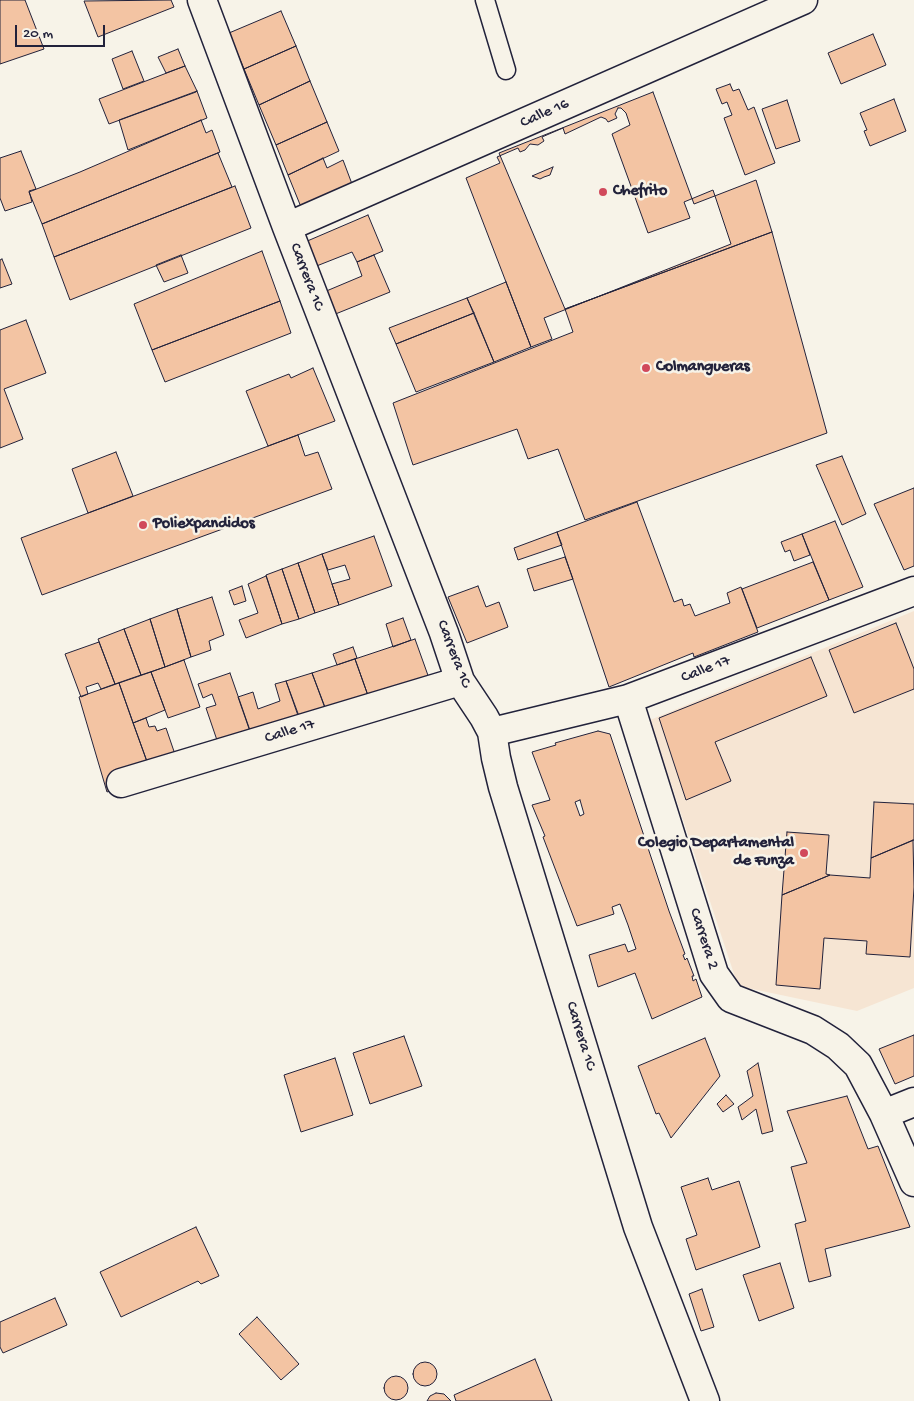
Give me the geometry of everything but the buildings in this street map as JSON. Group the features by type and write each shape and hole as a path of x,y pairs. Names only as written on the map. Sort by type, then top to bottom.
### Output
{"street":[{"name":"Carrera 1C","path":"202,0 287,227 444,633 460,681 492,732 503,787 638,1227 705,1401"},
{"name":"Calle 16","path":"287,227 803,0"},
{"name":"Calle 17","path":"492,732 628,699 914,591"},
{"name":"Calle 17","path":"120,783 460,681"},
{"name":"Carrera 2","path":"628,699 714,974 731,998 813,1030 838,1046 858,1065 884,1114 914,1182"},
{"path":"884,1114 914,1102"}],"lane":[{"path":"485,0 506,70"}],"shaded area":[{"name":"Colegio Departamental de Funza","path":"914,611 914,988 857,1011 738,986 650,720"}],"place":[{"name":"Chefrito","path":"603,192"},
{"name":"Colmangueras","path":"646,368"},
{"name":"Poliexpandidos","path":"143,525"},
{"name":"Colegio Departamental de Funza","path":"804,853"}]}
